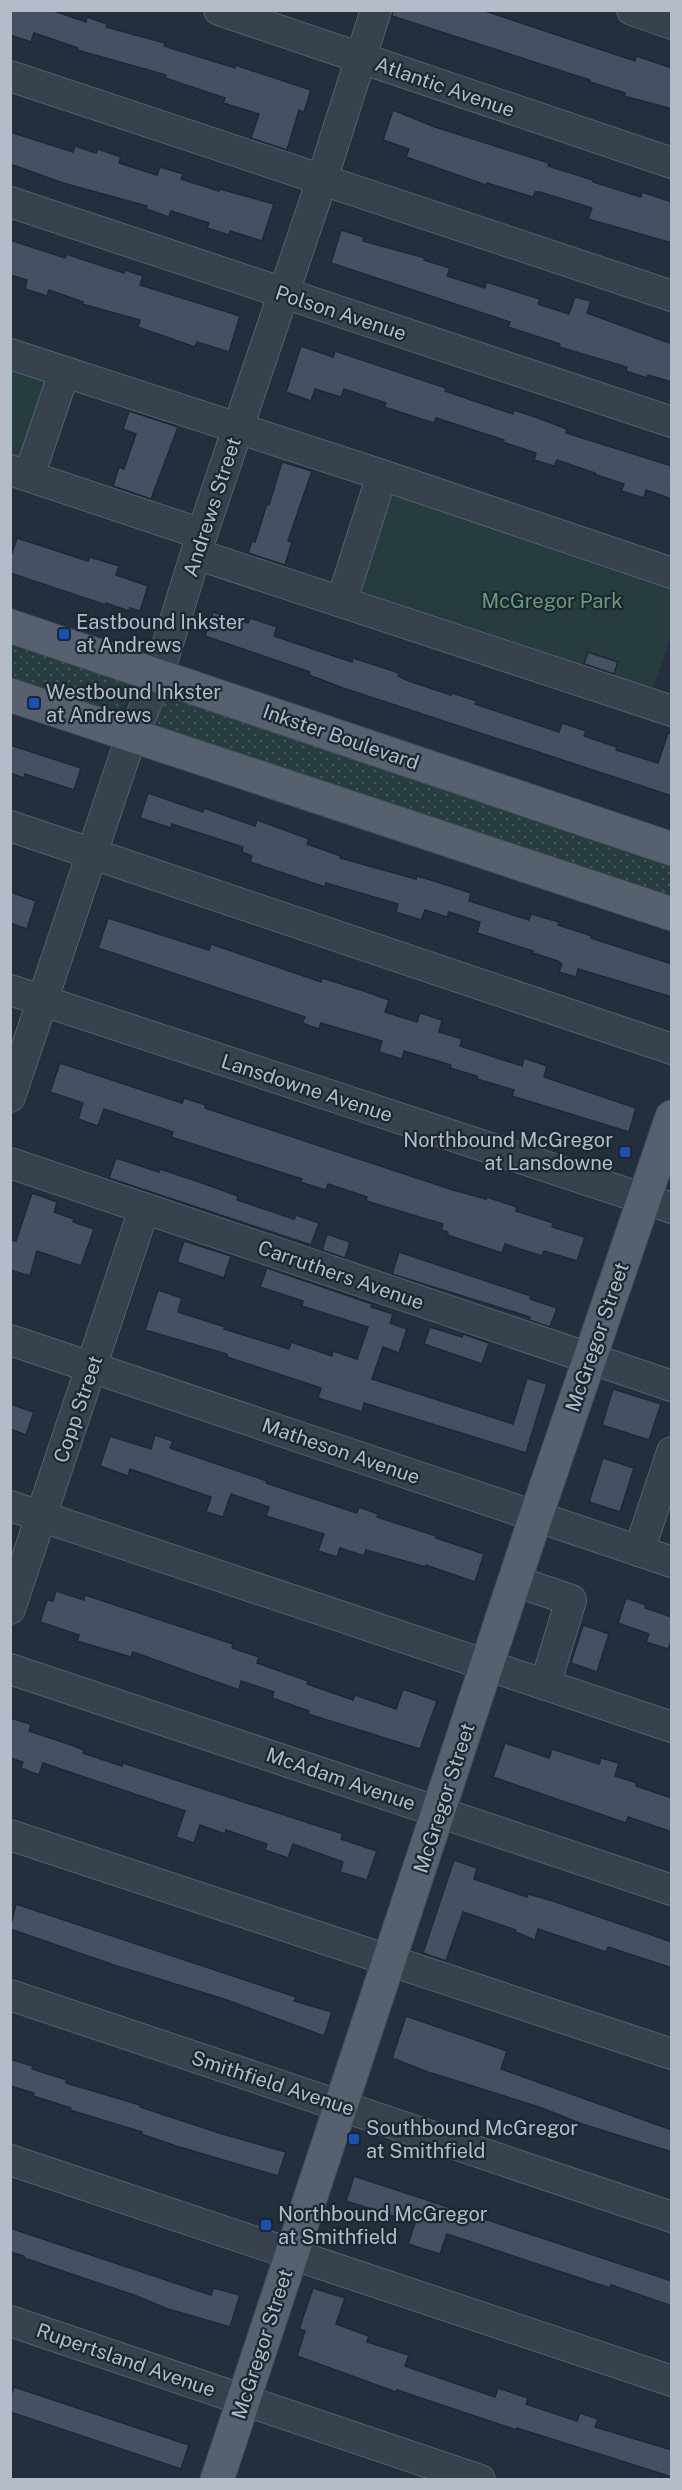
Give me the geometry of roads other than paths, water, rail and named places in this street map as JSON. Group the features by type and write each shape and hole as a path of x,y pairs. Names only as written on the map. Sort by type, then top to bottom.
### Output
{"main road":[{"name":"Inkster Boulevard","path":"10,626 672,849"},
{"path":"10,695 672,914"},
{"name":"McGregor Street","path":"218,2480 536,1516 590,1359 658,1203 672,1117"}],"street":[{"name":"Atlantic Avenue","path":"219,10 672,163"},
{"name":"Andrews Street","path":"10,1097 132,736 158,675 199,544 322,180 376,10"},
{"path":"632,10 672,24"},
{"path":"10,76 672,296"},
{"name":"Polson Avenue","path":"10,202 672,422"},
{"path":"10,354 382,474 672,573"},
{"path":"64,372 20,473 342,600 672,711"},
{"path":"342,600 382,474"},
{"path":"10,826 672,1049"},
{"name":"Lansdowne Avenue","path":"10,990 658,1203"},
{"name":"Carruthers Avenue","path":"10,1163 672,1386"},
{"name":"Copp Street","path":"10,1610 93,1368 144,1209"},
{"name":"Matheson Avenue","path":"10,1340 672,1562"},
{"path":"639,1551 672,1452"},
{"path":"10,1506 672,1727"},
{"path":"515,1581 571,1600 545,1685"},
{"name":"McAdam Avenue","path":"10,1669 672,1890"},
{"path":"10,1835 391,1959 672,2054"},
{"name":"Smithfield Avenue","path":"10,1995 672,2217"},
{"path":"10,2160 672,2381"},
{"name":"Rupertsland Avenue","path":"10,2321 480,2480"}],"place":[{"name":"Eastbound Inkster at Andrews","path":"64,634"},
{"name":"Westbound Inkster at Andrews","path":"34,703"},
{"name":"Northbound McGregor at Lansdowne","path":"625,1152"},
{"name":"Southbound McGregor at Smithfield","path":"354,2139"},
{"name":"Northbound McGregor at Smithfield","path":"266,2225"}],"park label":[{"name":"McGregor Park","path":"552,601"}]}
